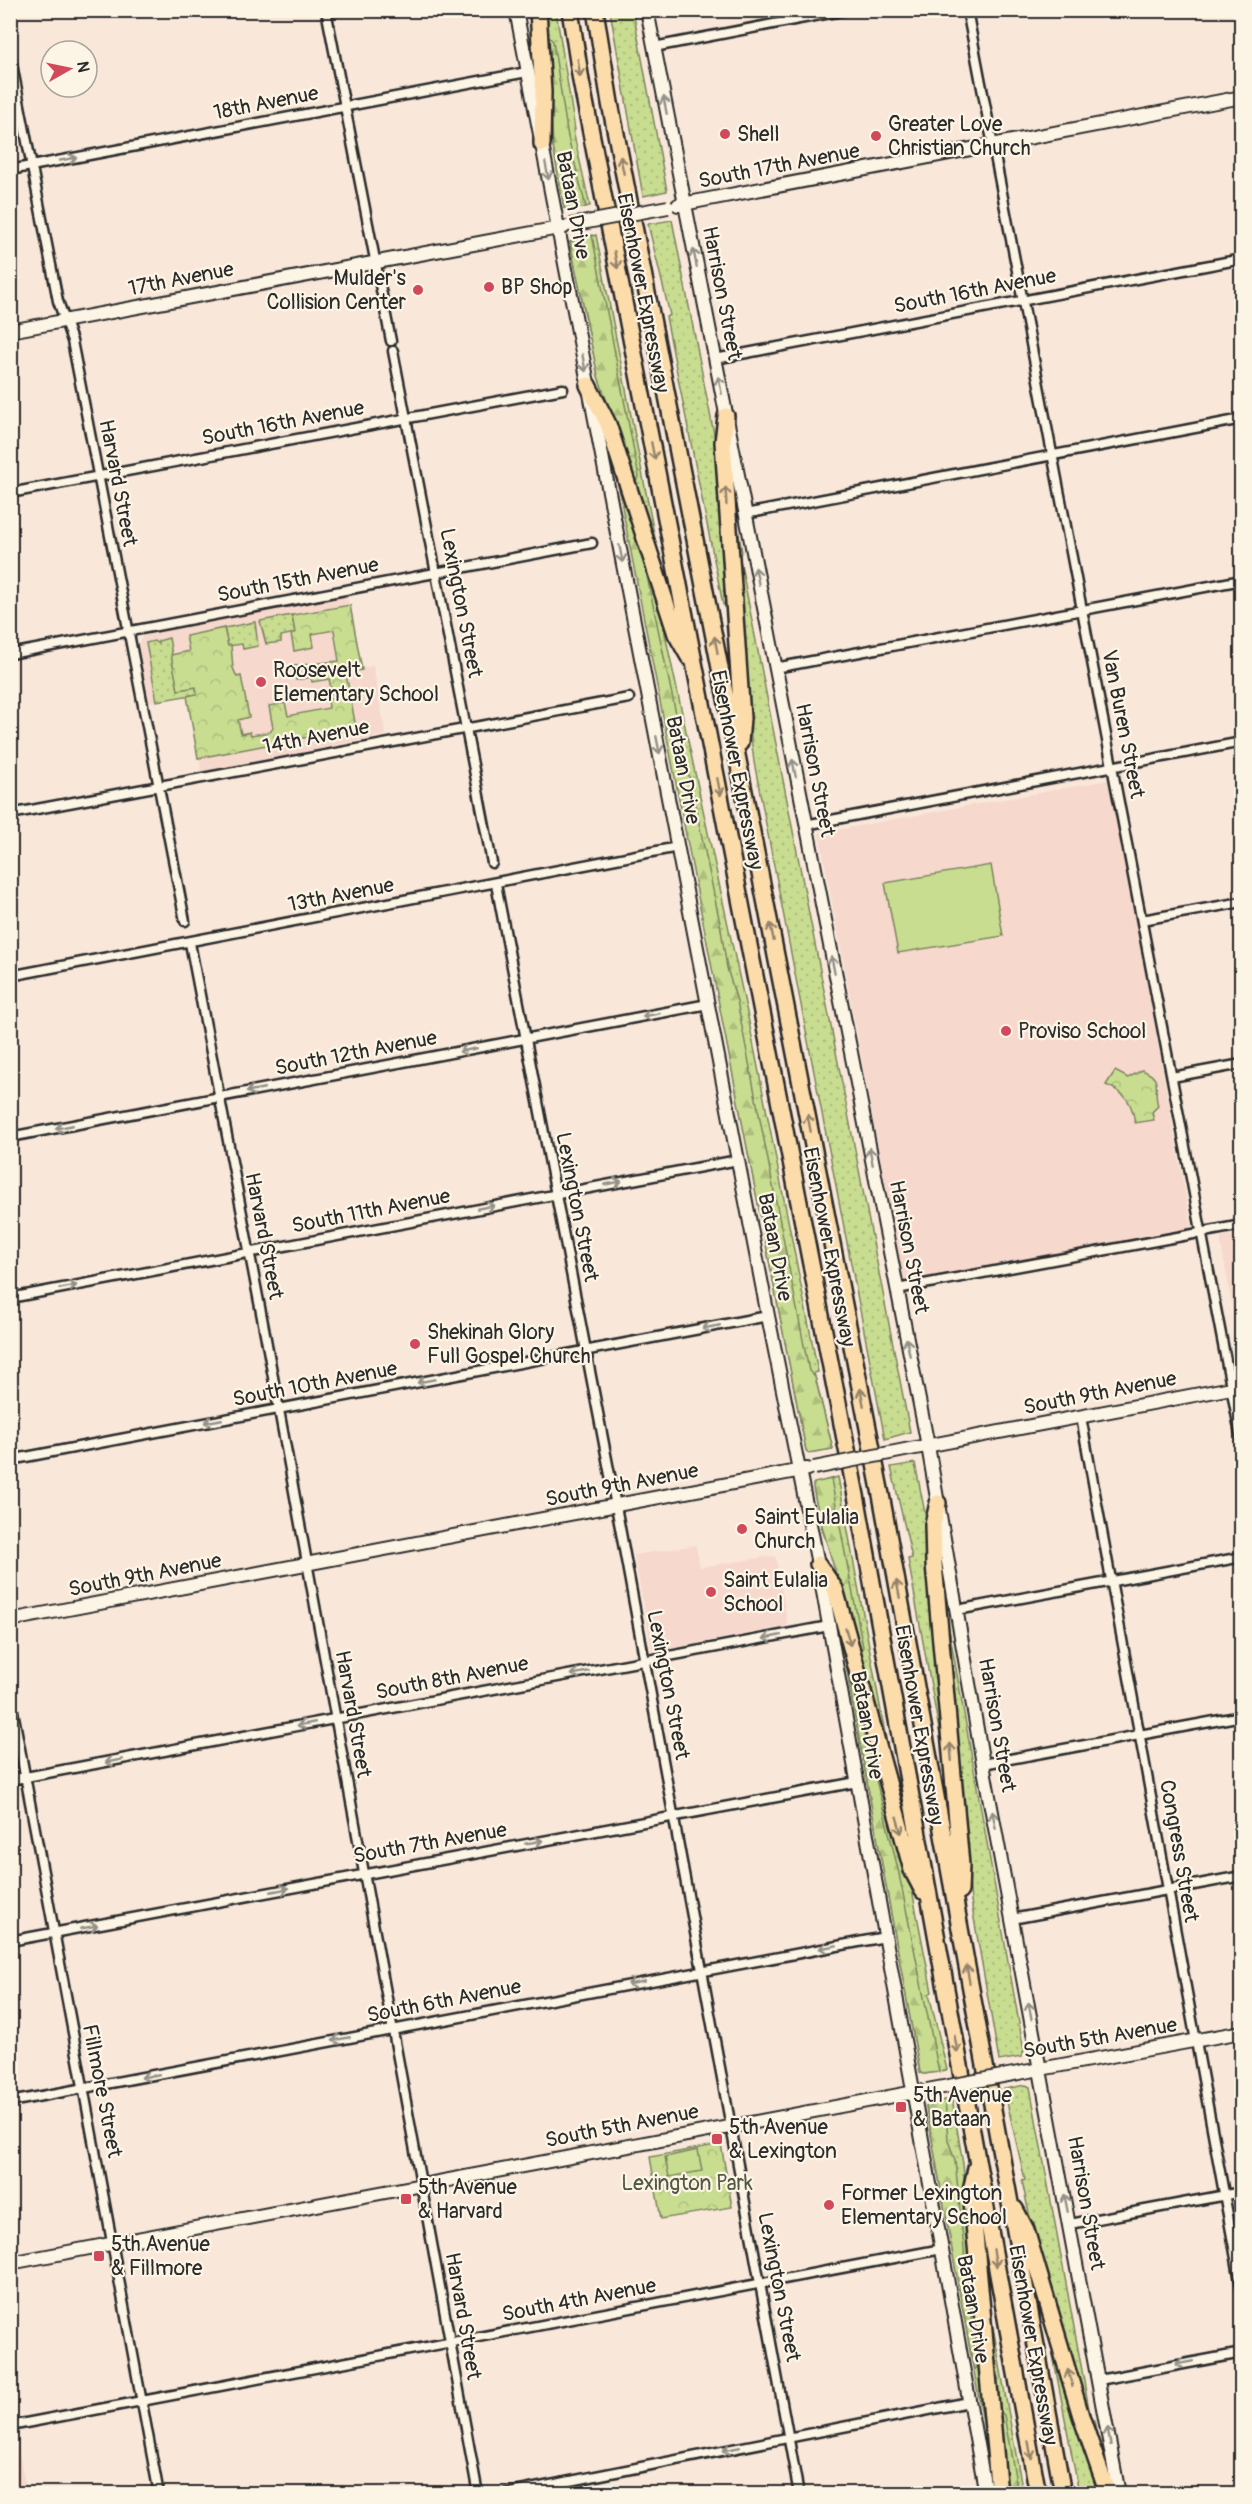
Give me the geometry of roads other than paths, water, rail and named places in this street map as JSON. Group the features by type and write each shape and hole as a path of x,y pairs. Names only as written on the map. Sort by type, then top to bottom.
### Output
{"highway":[{"path":"538,10 543,92 542,144"},
{"name":"Eisenhower Expressway","path":"570,10 581,81 857,1499 1038,2493"},
{"name":"Eisenhower Expressway","path":"596,10 612,115 882,1500 1063,2493"},
{"path":"588,385 608,424 676,634 696,669"},
{"path":"726,416 723,442 742,718 739,764"},
{"path":"938,1503 933,1526 934,1564 962,1865 958,1915"},
{"path":"818,1564 835,1589 912,1870 931,1904"},
{"path":"977,2159 971,2191 999,2493"},
{"path":"1008,2197 1026,2230 1081,2416 1108,2493"}],"street":[{"path":"326,10 391,341"},
{"name":"Bataan Drive","path":"516,10 768,1316 801,1470 986,2493"},
{"name":"Harrison Street","path":"647,10 928,1446 983,1764 1119,2493"},
{"path":"654,47 846,10"},
{"name":"Van Buren Street","path":"967,10 1054,454 1201,1232 1236,1387 1242,1444"},
{"name":"Harvard Street","path":"10,54 58,301 66,320 99,477 185,921"},
{"name":"18th Avenue","path":"10,170 527,72"},
{"name":"South 17th Avenue","path":"571,225 1242,97"},
{"name":"17th Avenue","path":"10,331 571,225"},
{"name":"South 16th Avenue","path":"715,359 1242,259"},
{"name":"Lexington Street","path":"393,351 492,863"},
{"name":"South 16th Avenue","path":"10,493 563,389"},
{"path":"745,514 1242,419"},
{"name":"South 15th Avenue","path":"10,654 591,543"},
{"path":"775,668 1242,580"},
{"name":"14th Avenue","path":"10,814 629,698"},
{"path":"805,825 1242,742"},
{"name":"13th Avenue","path":"10,976 496,884 678,847"},
{"name":"Lexington Street","path":"496,884 616,1506 799,2493"},
{"path":"1142,920 1242,902"},
{"name":"Harvard Street","path":"190,943 308,1564 478,2493"},
{"name":"South 12th Avenue","path":"10,1137 708,1004"},
{"path":"1172,1077 1242,1064"},
{"name":"South 11th Avenue","path":"10,1298 738,1160"},
{"path":"897,1289 1242,1225"},
{"name":"South 10th Avenue","path":"10,1460 768,1316"},
{"name":"South 9th Avenue","path":"10,1620 1236,1387"},
{"name":"Congress Street","path":"1081,1417 1242,2291"},
{"path":"957,1610 1242,1557"},
{"name":"South 8th Avenue","path":"10,1780 829,1626"},
{"name":"Fillmore Street","path":"10,1695 159,2493"},
{"path":"983,1764 1242,1716"},
{"name":"South 7th Avenue","path":"10,1941 857,1782"},
{"path":"1012,1919 1242,1876"},
{"name":"South 6th Avenue","path":"10,2102 885,1937"},
{"name":"South 5th Avenue","path":"10,2263 421,2184 1242,2032"},
{"path":"1070,2224 1242,2192"},
{"name":"South 4th Avenue","path":"10,2426 942,2249"},
{"path":"1099,2380 1242,2353"},
{"path":"505,2493 969,2402"}],"place":[{"name":"Shell","path":"725,134"},
{"name":"Greater Love Christian Church","path":"876,136"},
{"name":"BP Shop","path":"489,287"},
{"name":"Mulder's Collision Center","path":"418,290"},
{"name":"Roosevelt Elementary School","path":"261,682"},
{"name":"Proviso School","path":"1006,1031"},
{"name":"Shekinah Glory Full Gospel Church","path":"415,1344"},
{"name":"Saint Eulalia Church","path":"742,1529"},
{"name":"Saint Eulalia School","path":"711,1592"},
{"name":"5th Avenue & Bataan","path":"901,2107"},
{"name":"5th Avenue & Lexington","path":"717,2139"},
{"name":"5th Avenue & Harvard","path":"406,2199"},
{"name":"Former Lexington Elementary School","path":"829,2205"},
{"name":"5th Avenue & Fillmore","path":"99,2256"}],"park label":[{"name":"Lexington Park","path":"687,2183"}]}
